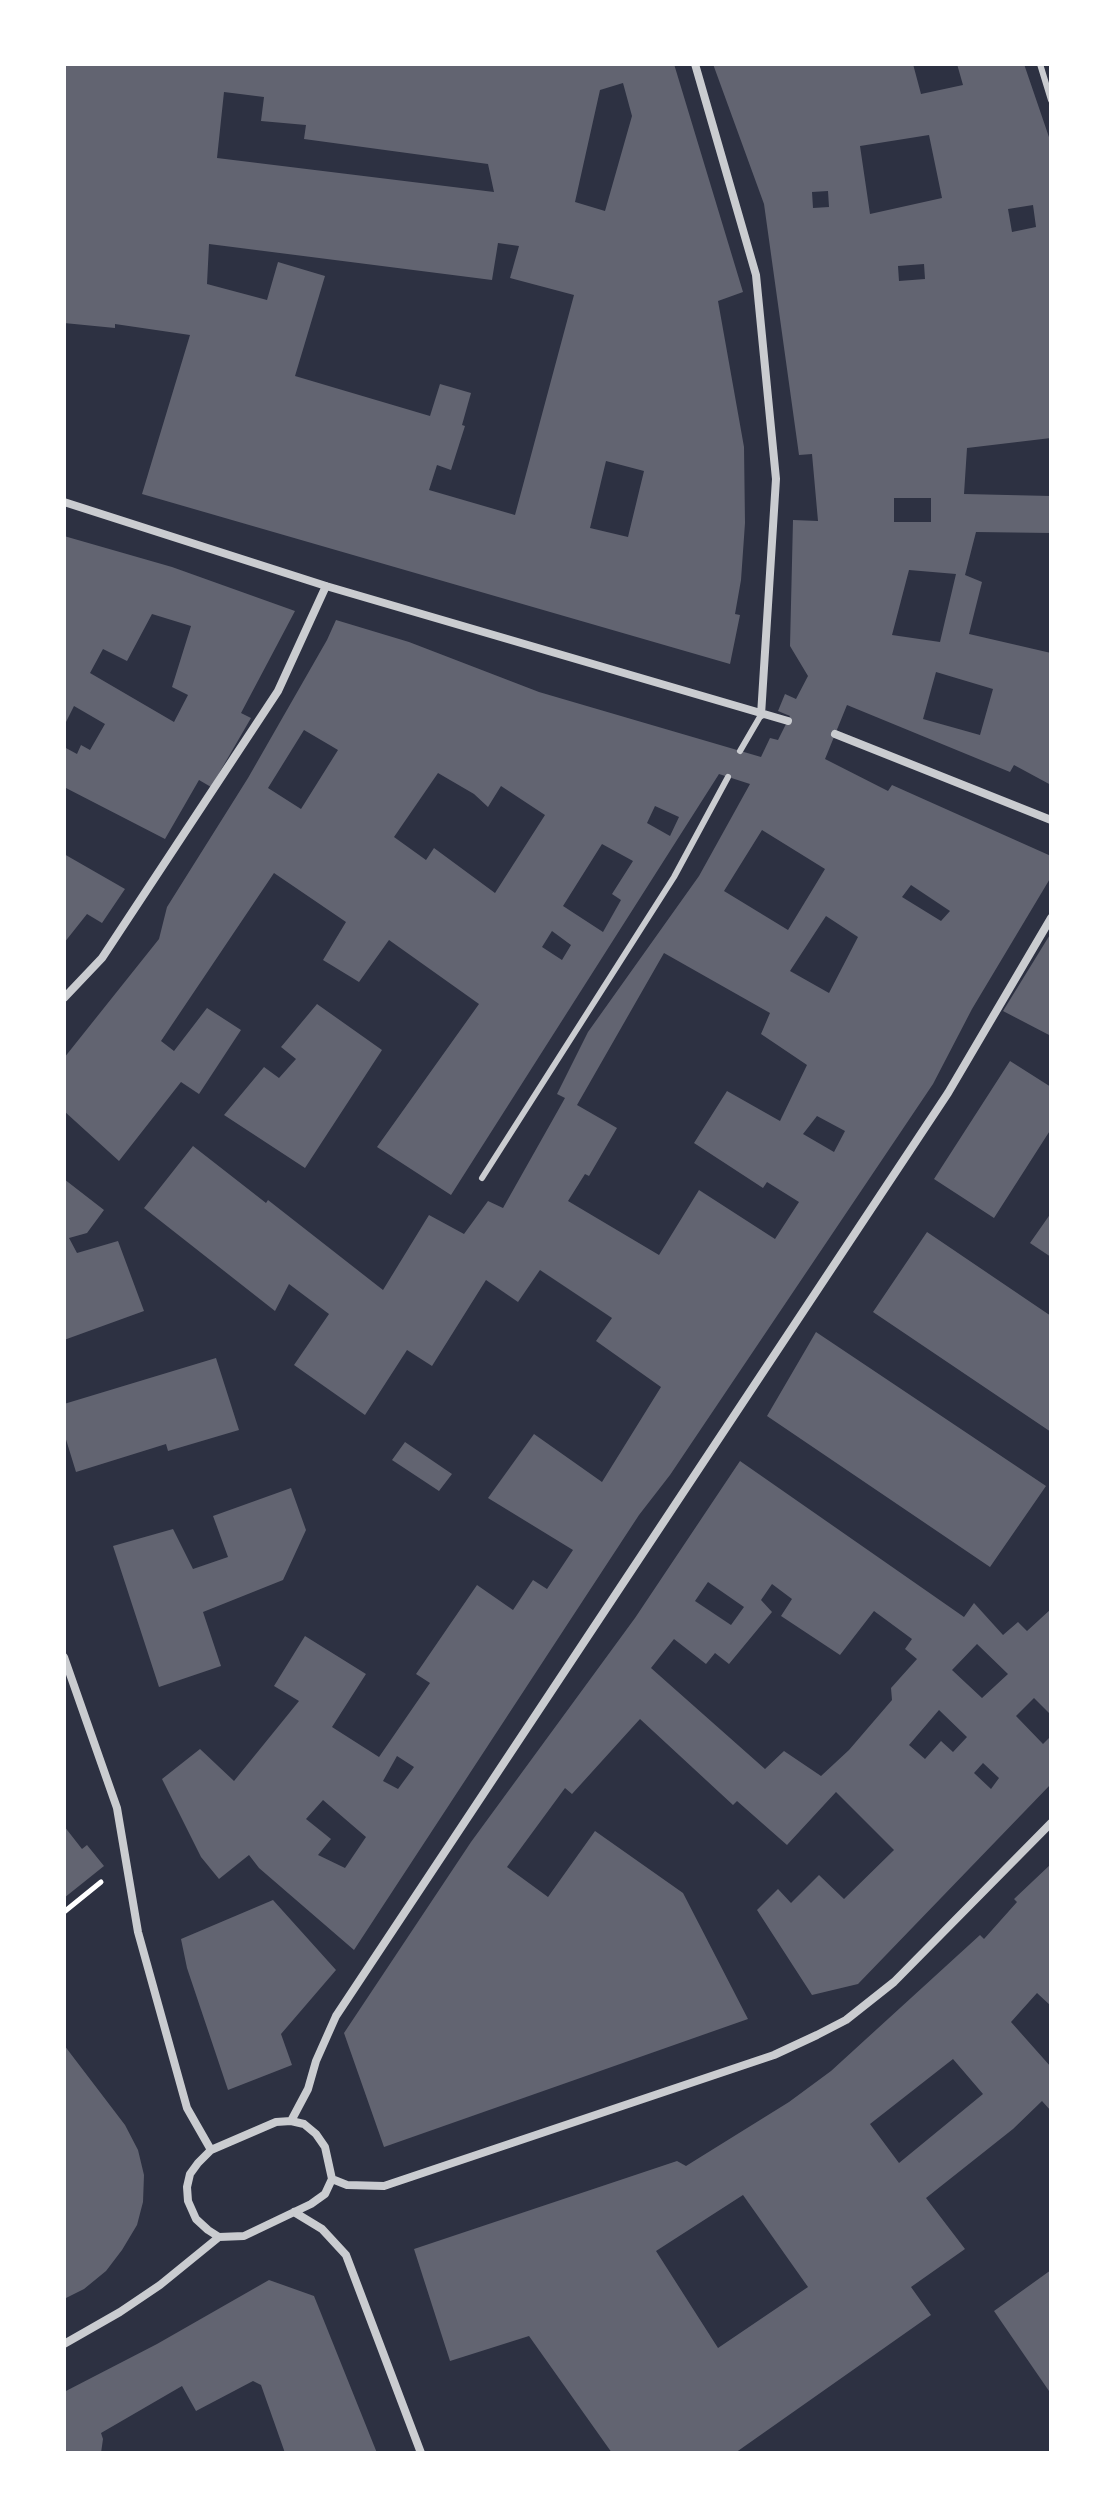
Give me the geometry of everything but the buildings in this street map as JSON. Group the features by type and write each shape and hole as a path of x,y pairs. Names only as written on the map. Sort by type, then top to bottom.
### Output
{"street":[{"path":"695,64 758,291 776,479 761,715"},
{"path":"64,502 326,586 788,721"},
{"path":"64,998 102,958 278,691 326,586"},
{"path":"835,734 1051,820"},
{"path":"291,2121 308,2089 316,2061 336,2016 948,1093 1051,918"},
{"path":"64,1657 117,1808 138,1932 187,2108 211,2150"},
{"path":"332,2179 347,2185 384,2186 774,2055 817,2035 846,2020 894,1982 1051,1823"},
{"path":"64,2344 134,2303 219,2237 244,2236 311,2204 325,2194 332,2179 325,2147 316,2134 304,2124 276,2122 211,2150 190,2174 188,2201 196,2219 219,2237"},
{"path":"294,2212 322,2229 346,2255 421,2453"}],"lane":[{"path":"1040,64 1051,100"},
{"path":"740,751 761,715"},
{"path":"482,1178 674,877 728,777"}],"path":[{"path":"64,1912 109,1879"}]}
